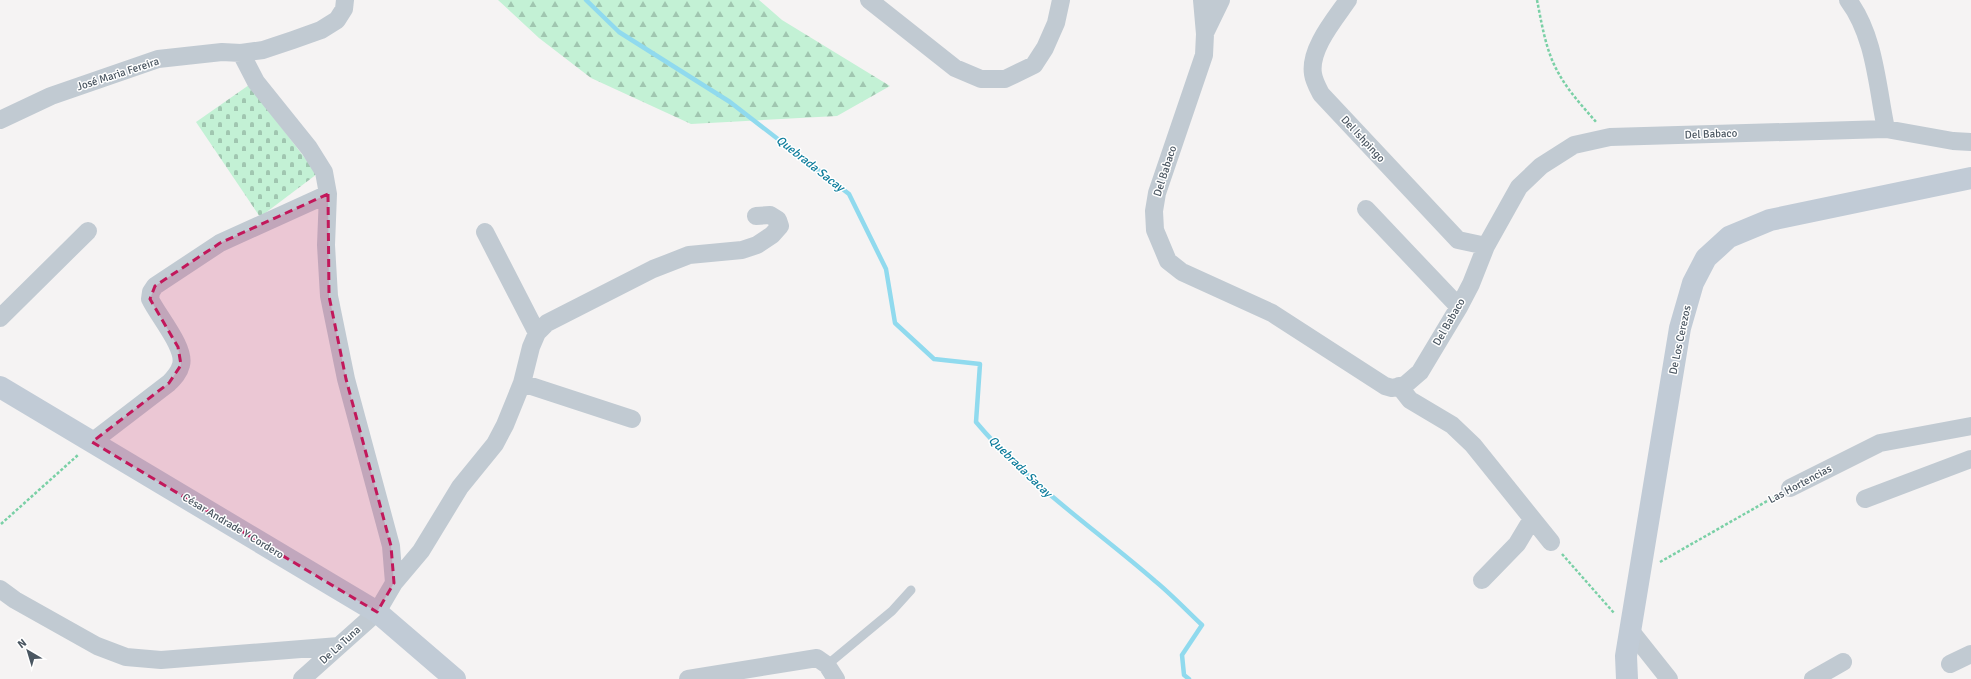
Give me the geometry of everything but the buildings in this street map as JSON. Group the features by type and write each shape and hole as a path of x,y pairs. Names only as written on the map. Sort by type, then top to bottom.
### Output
{"street":[{"name":"José Maria Fereira","path":"0,120 51,96 158,59 222,52 241,53 263,50 321,30 337,20 344,9 345,0"},
{"path":"869,0 955,68 981,79 1005,79 1034,66 1045,48 1056,23 1061,0"},
{"name":"Del Babaco","path":"1202,0 1205,34 1204,55 1157,193 1154,211 1155,230 1168,261 1182,272 1272,313 1385,386 1392,388 1410,382 1420,372 1459,307 1471,284 1486,246 1519,187 1541,166 1574,145 1610,137 1886,129 1953,141 1971,142"},
{"path":"1205,34 1221,0"},
{"name":"Del Ishpingo","path":"1348,0 1321,40 1312,63 1313,76 1321,94 1458,240 1486,246"},
{"path":"1848,0 1854,9 1868,40 1886,129"},
{"path":"241,53 256,82 309,148 324,172 328,194 326,245 329,296 346,378 391,546 394,583"},
{"name":"De Los Cerezos","path":"1627,679 1626,656 1680,328 1693,283 1706,258 1729,237 1770,220 1971,178"},
{"path":"92,442 169,383 177,374 181,365 182,356 178,347 150,299 151,292 155,286 220,244 328,194"},
{"path":"1366,209 1459,307"},
{"path":"485,232 537,333 547,323 654,269 689,255 742,250 757,245 772,235 780,226 778,220 770,215 756,216"},
{"path":"0,318 88,231"},
{"name":"De La Tuna","path":"302,679 377,612 394,583 421,551 460,487 495,444 505,425 522,383 531,347 537,333"},
{"path":"522,383 632,418"},
{"path":"1399,386 1410,400 1452,425 1473,445 1551,542"},
{"name":"César Andrade Y Cordero","path":"0,387 377,612 455,679"},
{"name":"Las Hortencias","path":"1790,488 1880,444 1971,426"},
{"path":"1865,499 1971,459"},
{"path":"1482,580 1516,544 1532,519"},
{"path":"0,589 15,600 97,646 126,657 161,660 339,646"},
{"path":"1630,630 1669,679"},
{"path":"1950,664 1971,654"},
{"path":"688,679 817,658 831,672"},
{"path":"1813,679 1844,662"}],"lane":[{"path":"831,672 911,590"}],"path":[{"path":"1537,0 1547,47 1559,74 1568,88 1610,137"},
{"path":"1,524 92,442"},
{"name":"Las Hortencias","path":"1640,573 1790,488"},
{"path":"1551,542 1630,630"}],"highlighted area":[{"path":"328,194 329,296 346,379 391,546 394,583 377,612 92,442 169,383 181,365 178,347 150,299 155,286 220,243"}],"green space":[{"path":"498,0 759,0 782,20 890,86 837,116 691,124 591,78 539,38"},
{"path":"249,85 317,174 260,217 196,122"}],"waterway":[{"name":"Quebrada Sacay","path":"586,0 619,32 730,102 849,194 886,269 895,323 934,359 980,364 976,422 1017,466 1039,486 1132,561 1202,625 1182,655 1184,675 1189,679"}]}
